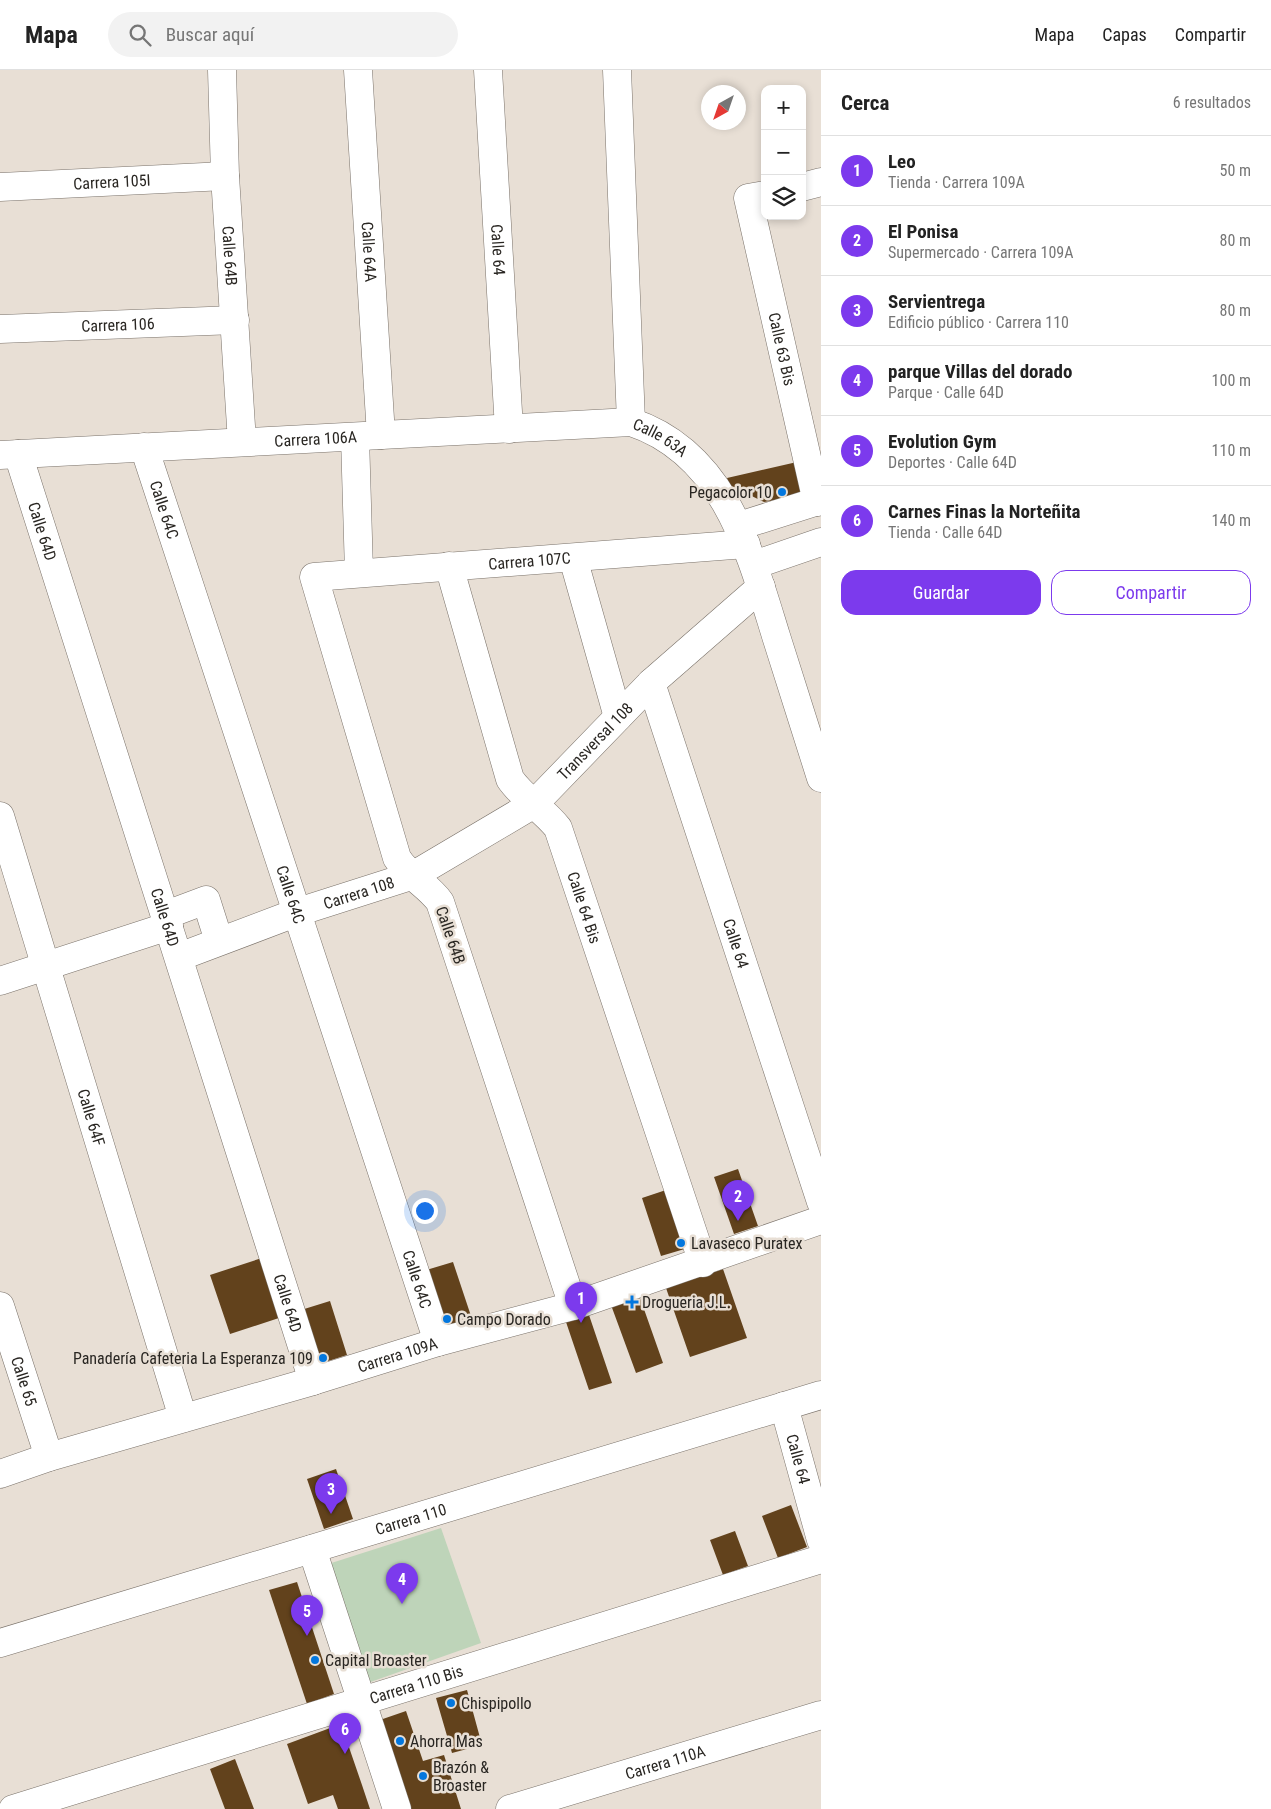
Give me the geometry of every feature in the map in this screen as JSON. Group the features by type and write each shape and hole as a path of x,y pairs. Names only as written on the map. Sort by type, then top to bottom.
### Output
{"street":[{"name":"Calle 64B","path":"222,70 225,176 242,442"},
{"name":"Calle 64A","path":"358,70 368,436 360,572"},
{"name":"Calle 64","path":"488,70 509,429"},
{"name":"Calle 63A","path":"617,70 632,422 652,429 671,440 690,458 716,488 750,555 821,778"},
{"name":"Carrera 105I","path":"0,186 225,176"},
{"path":"806,185 821,182"},
{"name":"Calle 63 Bis","path":"757,197 819,501"},
{"name":"Carrera 106","path":"0,329 235,320"},
{"name":"Carrera 106A","path":"9,454 632,422"},
{"name":"Calle 64C","path":"144,447 438,1342"},
{"name":"Calle 64D","path":"9,454 167,920 313,1382"},
{"name":"Carrera 107C","path":"750,555 819,501"},
{"name":"Carrera 107C","path":"314,577 360,572 572,558 750,555 821,542"},
{"name":"Transversal 108","path":"414,875 534,804 651,683 750,555"},
{"path":"572,558 618,717"},
{"name":"Calle 64 Bis","path":"449,566 510,779 534,804 551,818 558,828 703,1263"},
{"name":"Calle 64B","path":"314,577 397,858 403,867 432,891 440,902 573,1306"},
{"name":"Calle 64","path":"651,683 821,1202"},
{"name":"Calle 64F","path":"0,817 183,1418"},
{"name":"Carrera 108","path":"179,957 298,912 414,875"},
{"path":"0,980 46,967 167,920 206,900 220,941"},
{"name":"Carrera 109A","path":"0,1474 49,1457 313,1382 438,1342 573,1306 703,1263 821,1220"},
{"name":"Calle 65","path":"0,1306 49,1457"},
{"name":"Carrera 110","path":"0,1643 821,1395"},
{"name":"Calle 64","path":"784,1406 821,1540"},
{"path":"312,1549 397,1809"},
{"name":"Carrera 110 Bis","path":"13,1809 821,1559"},
{"name":"Carrera 110A","path":"510,1809 821,1715"}],"green space":[{"path":"441,1528 481,1643 362,1685 322,1566"}],"building":[{"path":"797,462 805,495 764,502 729,485 727,478"},
{"path":"738,1169 758,1226 734,1234 714,1177"},
{"path":"669,1189 688,1248 661,1256 642,1198"},
{"path":"268,1256 288,1315 230,1334 210,1275"},
{"path":"453,1262 472,1319 441,1329 423,1271"},
{"path":"723,1269 747,1338 690,1357 666,1288"},
{"path":"639,1295 663,1363 636,1373 611,1305"},
{"path":"330,1301 347,1355 319,1364 301,1310"},
{"path":"589,1315 612,1383 589,1390 566,1322"},
{"path":"336,1469 353,1519 324,1529 307,1479"},
{"path":"791,1505 807,1547 778,1558 762,1516"},
{"path":"735,1531 748,1566 723,1575 710,1540"},
{"path":"297,1582 334,1694 307,1704 269,1590"},
{"path":"467,1690 482,1745 452,1753 436,1698"},
{"path":"406,1711 423,1761 444,1755 461,1809 406,1809 377,1721"},
{"path":"341,1724 370,1809 338,1809 333,1795 308,1804 287,1744"},
{"path":"235,1759 254,1809 225,1809 210,1769"}],"place":[{"name":"Pegacolor 10","path":"782,492"},
{"name":"El Ponisa","path":"738,1221"},
{"name":"Lavaseco Puratex","path":"681,1243"},
{"name":"Drogueria J.L.","path":"632,1302"},
{"name":"Campo Dorado","path":"447,1319"},
{"name":"Leo","path":"581,1323"},
{"name":"Panadería Cafeteria La Esperanza 109","path":"323,1358"},
{"name":"Servientrega","path":"331,1514"},
{"name":"parque Villas del dorado","path":"402,1604"},
{"name":"Evolution Gym","path":"307,1636"},
{"name":"Capital Broaster","path":"315,1660"},
{"name":"Chispipollo","path":"451,1703"},
{"name":"Ahorra Mas","path":"400,1741"},
{"name":"Carnes Finas la Norteñita","path":"345,1754"},
{"name":"Brazón & Broaster","path":"423,1776"}]}
